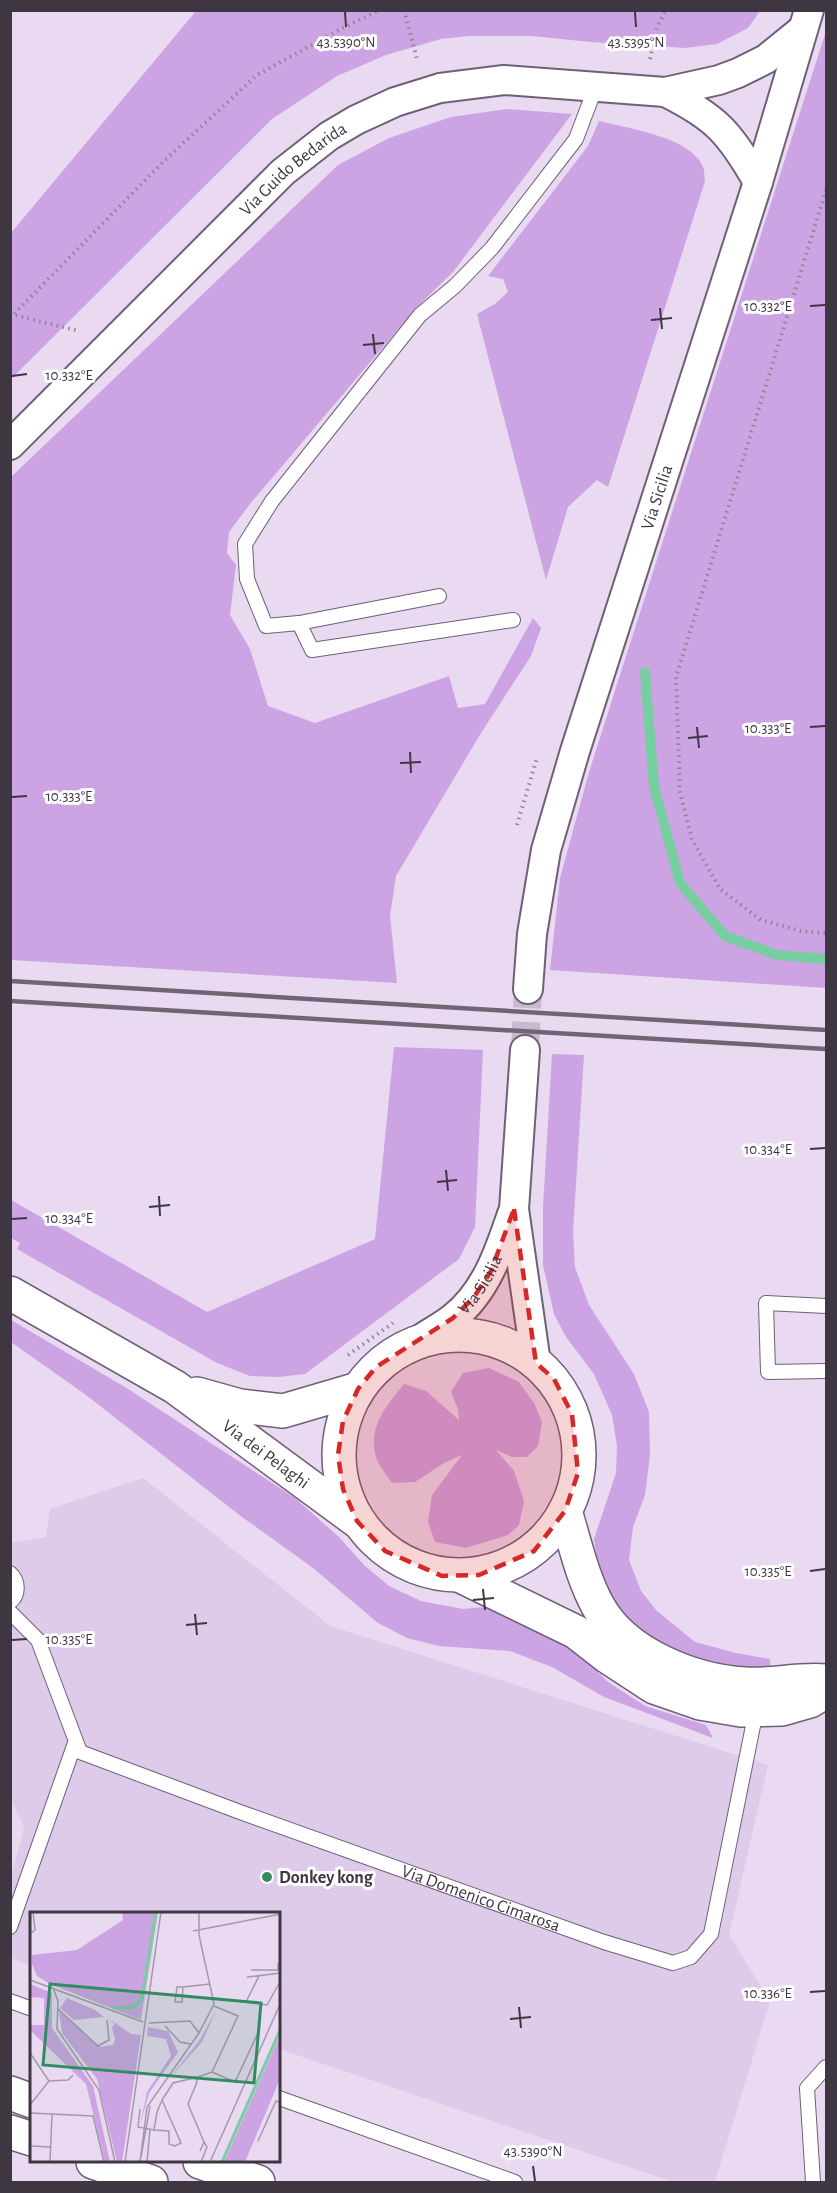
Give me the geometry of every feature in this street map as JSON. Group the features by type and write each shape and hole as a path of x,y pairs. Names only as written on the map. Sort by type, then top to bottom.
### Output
{"main road":[{"name":"Via dei Pelaghi","path":"10,1293 175,1387 357,1521"},
{"path":"411,1328 442,1334 484,1337 502,1342 536,1363 554,1379 572,1414 577,1432 579,1455 578,1473 565,1511 555,1528 534,1551 493,1571 479,1575 442,1576 401,1561 372,1540 357,1521 343,1489 338,1455 343,1420 358,1389 376,1367 399,1350 411,1328"},
{"name":"Via dei Pelaghi","path":"175,1387 240,1406 284,1411 358,1389"},
{"path":"565,1511 588,1585 598,1608 624,1637 648,1655 673,1667 718,1681 763,1685 805,1679 826,1681"},
{"path":"461,1576 576,1632 608,1657 654,1687 700,1703 724,1709 756,1711 798,1706 826,1691"},
{"path":"10,2093 30,2100"},
{"path":"10,2132 30,2138"},
{"path":"96,2163 152,2182"},
{"path":"203,2163 258,2182"}],"street":[{"name":"Via Guido Bedarida","path":"10,445 283,172 329,136 381,108 440,88 504,80 665,92 719,80 766,59 806,20"},
{"name":"Via Sicilia","path":"528,989 532,934 546,850 579,740 758,182 806,20"},
{"name":"Via Guido Bedarida","path":"665,92 695,107 715,122 741,153 758,182"},
{"name":"Via Sicilia","path":"525,1050 514,1209 536,1363"},
{"name":"Via Sicilia","path":"411,1328 453,1318 474,1297 491,1271 514,1209"}],"lane":[{"path":"439,596 266,626 247,579 245,544 272,501 420,315 455,286 492,248 576,139 596,86"},
{"path":"299,622 312,650 513,620"},
{"path":"826,1306 766,1304 768,1372 826,1371"},
{"path":"10,1573 14,1576 18,1587 15,1599 10,1602"},
{"path":"10,1612 38,1640 75,1743 10,1927"},
{"name":"Via Domenico Cimarosa","path":"75,1743 80,1752 240,1812 604,1942 673,1963 691,1957 711,1934 756,1711"},
{"path":"10,2001 30,2007"},
{"path":"813,2182 807,2088 826,2067"},
{"path":"280,2098 515,2182"}],"path":[{"path":"11,316 164,161 257,75 380,10"},
{"path":"404,10 417,59"},
{"path":"649,63 657,27 666,10"},
{"path":"826,189 676,677 680,792 692,839 720,889 761,920 801,931 826,933"},
{"path":"11,316 80,331"},
{"path":"516,832 522,802 537,758"},
{"path":"345,1357 411,1328"}],"highlighted area":[{"path":"514,1209 536,1363 554,1379 572,1414 578,1473 565,1511 534,1551 479,1575 442,1576 385,1551 357,1521 343,1489 338,1455 343,1421 358,1389 376,1367 453,1318 474,1297 491,1271"}],"shaded area":[{"path":"196,11 760,11 748,28 717,44 685,48 531,36 469,36 441,39 386,55 337,76 272,119 11,379 11,233"},
{"path":"826,31 826,988 550,970 560,878 589,772"},
{"path":"507,109 572,114 453,272 417,307 250,504 229,532 227,553 236,565 230,615 250,649 268,706 315,723 449,676 458,708 485,704 533,618 541,628 531,656 481,733 396,876 390,916 397,983 11,960 11,477 338,165 389,138 451,117"},
{"path":"599,121 657,135 686,148 703,167 705,181 608,487 597,480 568,507 546,580 477,314 495,304 508,292 503,279 488,276 588,146"},
{"path":"394,1047 483,1050 475,1227 459,1259 305,1374 279,1377 250,1376 217,1363 17,1249 20,1243 11,1238 11,1200 207,1312 375,1239"},
{"path":"552,1054 584,1055 573,1232 575,1267 589,1305 634,1374 649,1412 650,1455 645,1495 633,1527 629,1560 641,1591 656,1610 695,1642 770,1659 771,1674 685,1661 633,1626 616,1606 603,1578 597,1561 594,1539 616,1473 617,1446 612,1415 594,1374 566,1337 554,1314 543,1265 543,1207"},
{"path":"11,1320 125,1387 295,1498 389,1586 421,1601 463,1609 484,1607 548,1632 576,1651 608,1682 645,1706 706,1725 713,1738 604,1697 552,1667 510,1651 439,1646 407,1638 378,1623 313,1568 242,1517 86,1395 11,1342"},
{"path":"489,1368 519,1382 534,1403 542,1422 538,1446 527,1457 512,1457 496,1450 514,1471 524,1501 519,1525 508,1535 466,1548 435,1542 428,1522 432,1495 462,1455 444,1463 415,1482 392,1483 377,1460 374,1448 376,1428 385,1410 404,1384 426,1391 459,1420 458,1409 451,1392 463,1373"},
{"path":"143,1478 330,1626 768,1765 729,1935 770,2001 715,2182 673,2182 280,2049 280,1912 30,1912 30,1965 11,1958 11,1877 24,1828 10,1796 11,1543 46,1537 50,1509"}],"waterway":[{"path":"645,672 654,787 680,883 725,936 777,955 826,959"}],"tunnel":[{"path":"525,1050 528,989"}],"railway":[{"path":"10,981 826,1030"},
{"path":"10,1001 826,1049"}],"place":[{"name":"Donkey kong","path":"267,1877"}]}
